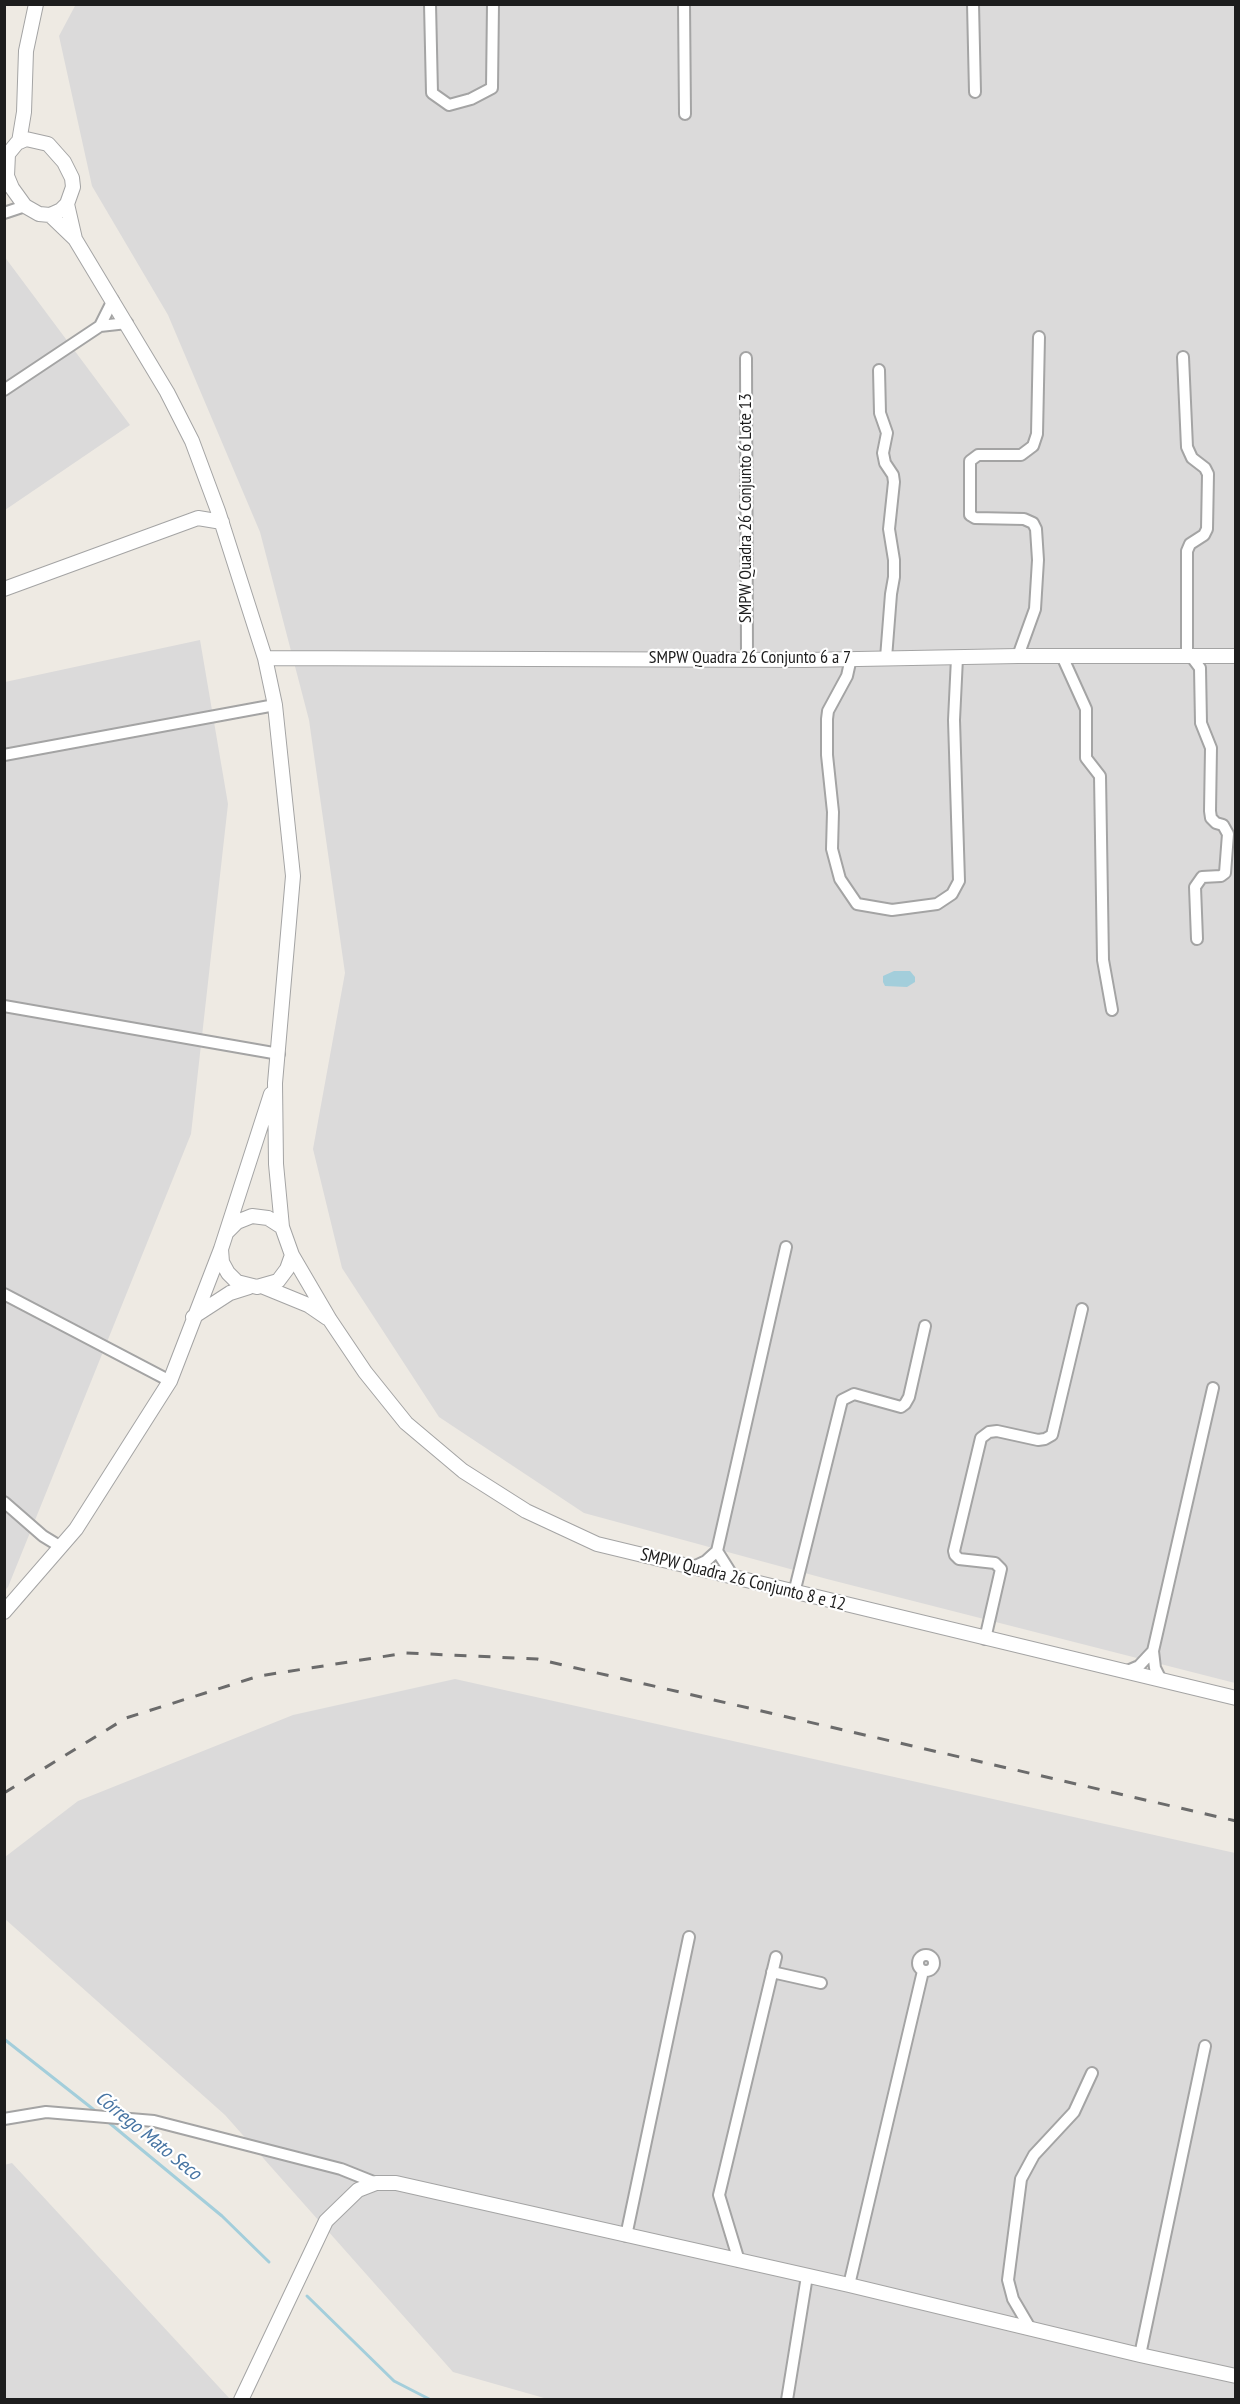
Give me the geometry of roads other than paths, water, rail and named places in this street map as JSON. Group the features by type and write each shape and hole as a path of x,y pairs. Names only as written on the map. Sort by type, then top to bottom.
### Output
{"street":[{"path":"12,145 27,139 37,140 48,144 56,152 69,170 73,187 67,204 61,210 50,215 39,214 25,206 14,192 7,176 5,163 24,112 26,51 36,4"},
{"path":"430,4 432,93 449,105 471,99 492,88 493,4"},
{"path":"684,4 685,114"},
{"path":"973,4 975,92"},
{"path":"24,112 37,140"},
{"path":"5,213 14,192"},
{"path":"67,204 75,239"},
{"path":"5,213 25,206"},
{"path":"50,215 75,239 168,392 192,441 222,522 265,658 275,705 293,876 275,1083 276,1164 282,1227 292,1255 287,1269 278,1281 264,1287 249,1287 230,1293 193,1317"},
{"path":"100,326 113,300"},
{"path":"4,390 100,326 127,323"},
{"path":"1018,656 1035,609 1038,560 1036,529 1033,524 1024,519 975,518 970,515 970,461 978,455 1022,455 1033,446 1037,434 1039,337"},
{"path":"1183,357 1187,447 1192,458 1205,468 1208,474 1207,529 1204,535 1190,544 1187,551 1189,656 1200,668"},
{"name":"SMPW Quadra 26 Conjunto 6 Lote 13","path":"746,358 747,658"},
{"path":"879,370 880,413 887,433 883,453 894,482 889,529 894,577 889,605 886,658"},
{"path":"198,518 212,495"},
{"path":"4,589 198,518 222,522"},
{"path":"1062,656 1086,709 1086,758 1100,776 1103,960 1112,1010"},
{"path":"1197,939 1195,887 1202,878 1221,876 1225,873 1228,834 1223,825 1211,818 1210,811 1211,748 1201,723 1200,668 1209,656"},
{"name":"SMPW Quadra 26 Conjunto 6 a 7","path":"265,658 1236,656"},
{"path":"850,658 848,676 828,711 827,719 827,755 833,812 832,849 840,879 857,904 892,910 937,904 952,894 959,881 954,720 957,658"},
{"path":"4,755 275,705"},
{"path":"4,1006 279,1054"},
{"path":"4,1612 76,1529 170,1382 193,1317 221,1250 275,1083"},
{"path":"225,1234 237,1222 252,1216 268,1218 282,1227"},
{"path":"692,1568 706,1561 717,1551 786,1247"},
{"path":"221,1250 222,1262 228,1273 237,1282 249,1287"},
{"name":"SMPW Quadra 26 Conjunto 8 e 12","path":"292,1255 330,1320 365,1372 406,1423 463,1471 526,1511 597,1544 1236,1698"},
{"name":"SMPW Quadra 26 Conjunto 8 e 12","path":"264,1287 308,1305 330,1320"},
{"path":"4,1294 170,1382"},
{"path":"985,1639 1001,1569 994,1563 959,1559 954,1551 981,1438 989,1432 997,1431 1038,1440 1052,1435 1082,1309"},
{"path":"794,1593 842,1400 854,1394 901,1407 905,1404 909,1397 925,1326"},
{"path":"1161,1680 1153,1659 1153,1650 1214,1388"},
{"path":"4,1502 43,1536 61,1547"},
{"path":"717,1551 734,1578"},
{"path":"1125,1672 1138,1666 1153,1650"},
{"path":"626,2236 689,1937"},
{"path":"739,2261 719,2195 776,1957"},
{"path":"849,2285 923,1971"},
{"path":"772,1972 821,1983"},
{"path":"1140,2355 1205,2046"},
{"path":"1030,2328 1013,2299 1008,2280 1021,2179 1034,2155 1074,2112 1092,2073"},
{"path":"4,2119 46,2112 154,2121 341,2169 376,2183"},
{"path":"241,2400 326,2221 358,2190 376,2183 396,2183 849,2285 1236,2376"},
{"path":"788,2400 807,2276"}],"water":[{"path":"894,971 910,971 915,977 915,982 907,987 885,986 883,976"}],"waterway":[{"name":"Córrego Mato Seco","path":"4,2039 98,2113"},
{"name":"Córrego Mato Seco","path":"107,2121 222,2216 269,2262"},
{"name":"Córrego Mato Seco","path":"307,2296 394,2381 431,2400"}],"railway":[{"path":"4,1793 126,1718 259,1676 406,1653 537,1659 1236,1821"}]}
